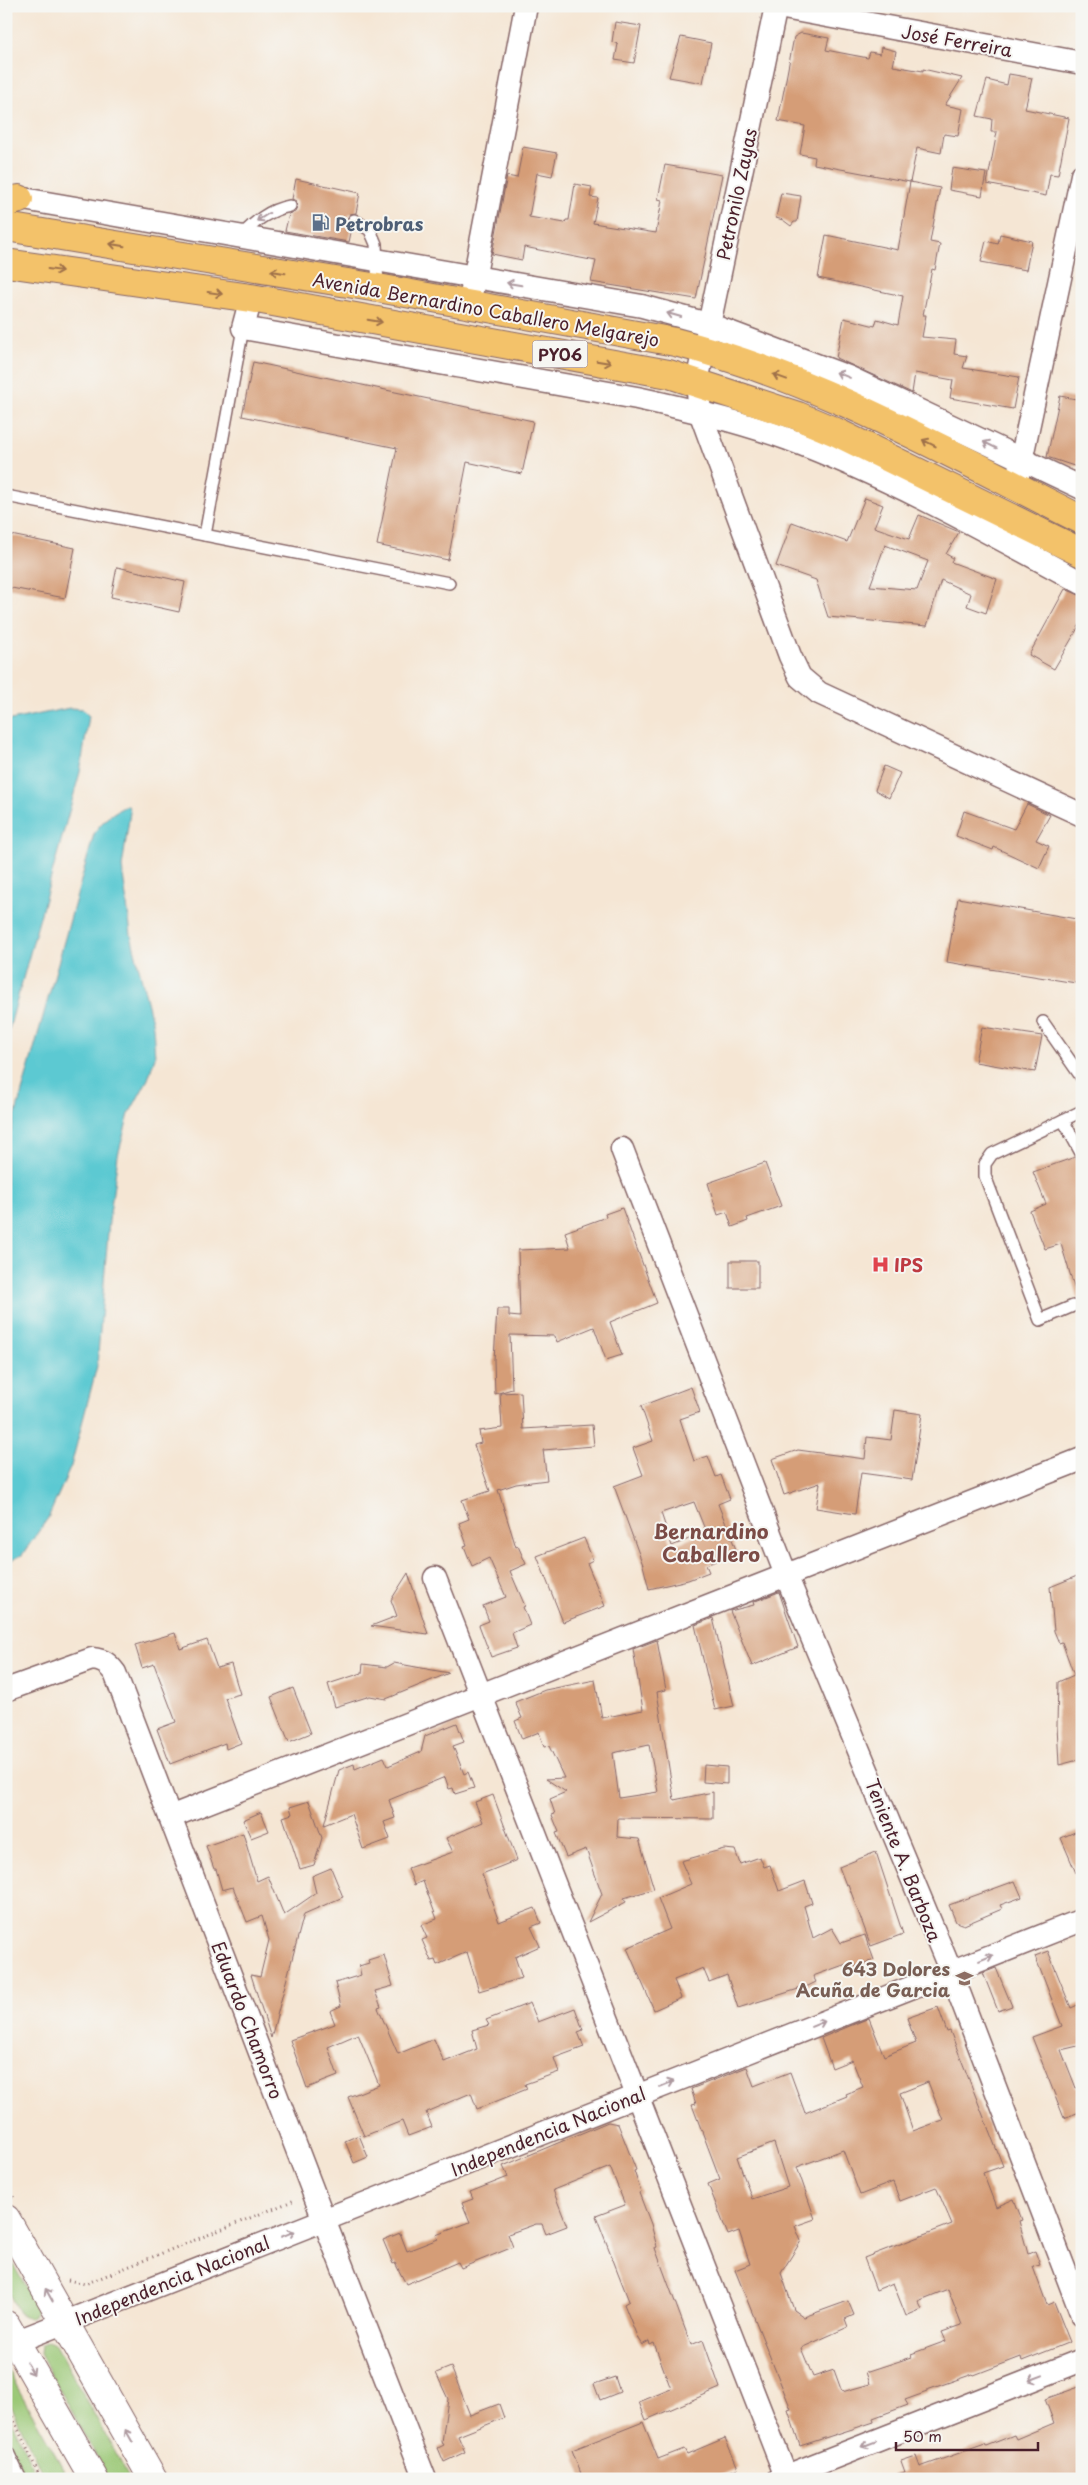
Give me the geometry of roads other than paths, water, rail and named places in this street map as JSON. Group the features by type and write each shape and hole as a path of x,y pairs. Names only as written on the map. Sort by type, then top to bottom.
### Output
{"highway":[{"name":"Avenida Bernardino Caballero Melgarejo","path":"6,227 378,288 674,342 706,337 851,404 1082,520"},
{"name":"Avenida Bernardino Caballero Melgarejo","path":"6,263 251,298 669,374 798,416 836,432 1004,528 1082,552"}],"street":[{"path":"468,305 526,6"},
{"name":"José Ferreira","path":"775,6 1082,63"},
{"name":"Petronilo Zayas","path":"775,6 698,382 700,412 790,656 800,677 819,693 1082,815"},
{"path":"1015,486 1082,175"},
{"path":"10,199 642,306 706,337 848,376 1082,488"},
{"path":"251,298 244,328 637,398 700,412 787,439 1004,528 1082,583"},
{"name":"Teniente A. Barboza","path":"622,1149 786,1575 951,1972 1082,2315"},
{"path":"170,1817 1082,1459"},
{"path":"436,1578 638,2096 784,2478 1082,2360"},
{"name":"Eduardo Chamorro","path":"6,1690 79,1662 101,1660 109,1664 115,1672 425,2479"},
{"name":"Independencia Nacional","path":"11,2333 64,2322 1082,1920"},
{"path":"11,2210 64,2322 153,2479"},
{"path":"11,2333 94,2479"},
{"path":"6,2454 18,2479"}],"lane":[{"path":"240,237 258,219 276,209 290,206"},
{"path":"354,220 370,230 376,244 378,288"},
{"path":"205,535 244,328"},
{"path":"6,496 450,583"},
{"path":"1043,1022 1082,1078"},
{"path":"1073,1306 1040,1320 985,1176 985,1164 992,1154 1004,1146 1082,1111"},
{"path":"1063,1120 1082,1154"}],"water":[{"path":"70,708 82,709 89,716 80,772 6,1040 6,721"},
{"path":"128,805 130,812 122,867 131,935 153,1026 155,1057 148,1079 129,1114 118,1155 109,1221 97,1366 71,1466 48,1518 22,1555 6,1563 6,1149 94,834 109,816"}],"place":[{"name":"Petrobras","path":"321,223"},
{"name":"IPS","path":"880,1264"},
{"name":"643 Dolores Acuña de Garcia","path":"964,1978"}],"district":[{"name":"Bernardino Caballero","path":"711,1542"}]}
